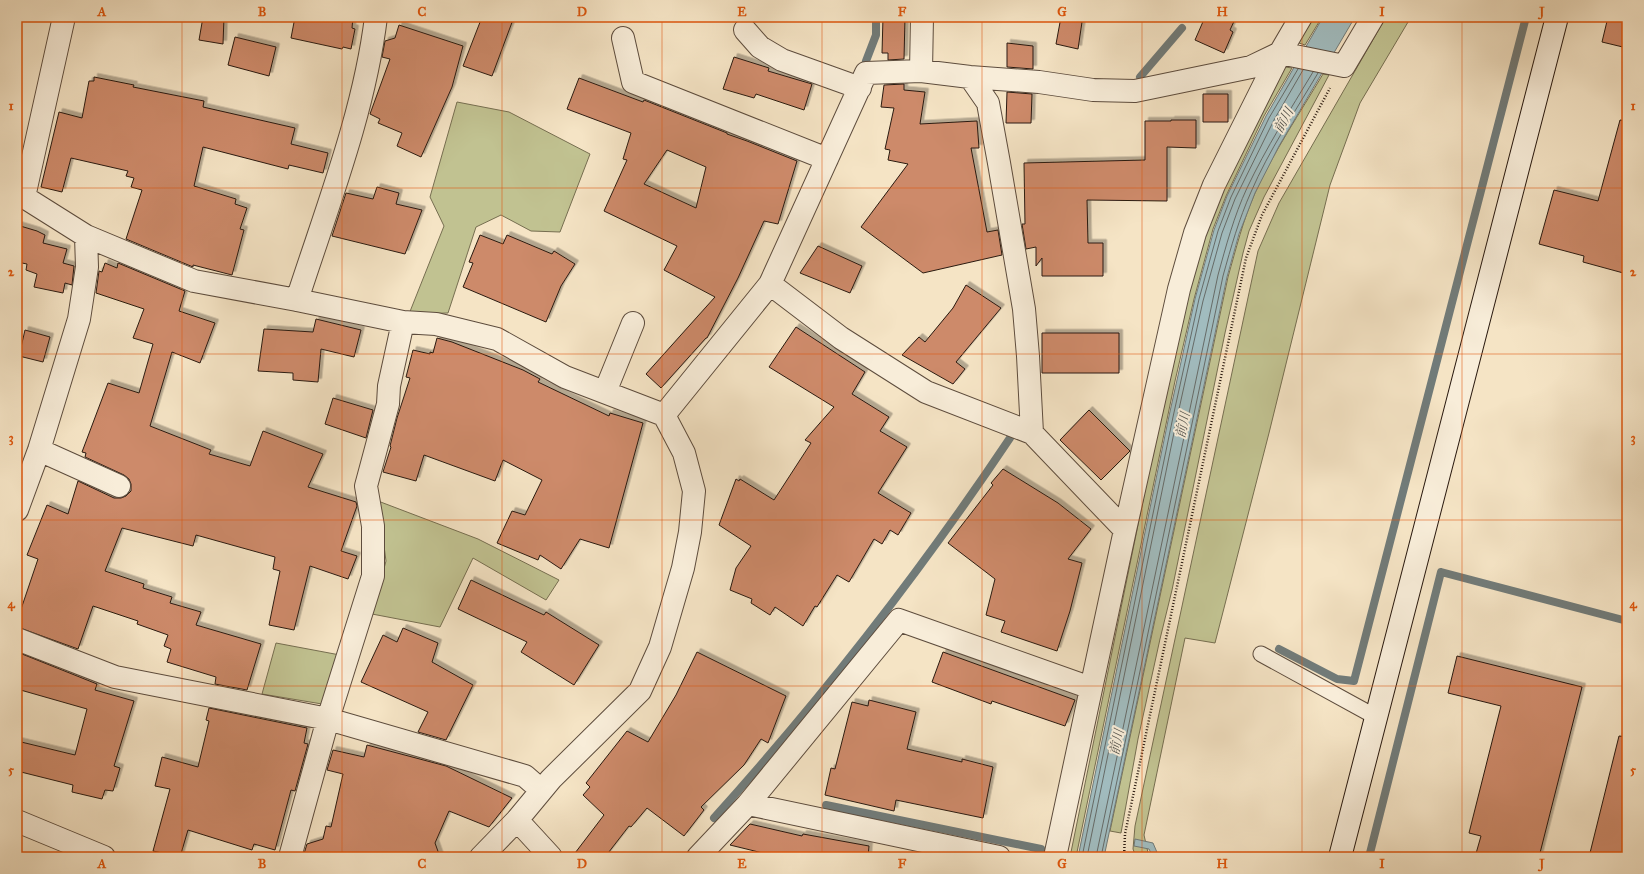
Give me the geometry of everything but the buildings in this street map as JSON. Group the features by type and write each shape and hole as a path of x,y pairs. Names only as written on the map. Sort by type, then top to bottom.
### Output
{"street":[{"path":"64,17 20,196 86,236 194,281 403,322 436,324 497,339 565,377 664,415 684,453 694,491 690,532 684,561 660,647 640,691 551,779 516,820 481,857"},
{"path":"297,300 342,164 363,94 372,53 376,17"},
{"path":"921,71 922,17"},
{"path":"1055,857 1125,530 1179,289 1195,233 1214,185 1290,55 1301,17"},
{"path":"664,415 770,284 866,73 921,71 970,77 1040,82 1093,90 1135,91 1251,67 1290,55 1337,64 1373,17"},
{"path":"1340,857 1557,17"},
{"path":"745,30 760,47 782,60 860,88"},
{"path":"623,38 633,82 827,159"},
{"path":"970,77 988,103 999,163 1024,309 1032,433"},
{"path":"17,510 39,450 79,319 87,267 86,236"},
{"path":"770,284 841,338 926,392 1032,433 1125,530"},
{"path":"290,857 328,719 373,576 373,526 366,486 388,404 389,386 403,322"},
{"path":"605,392 633,323"},
{"path":"39,450 119,486"},
{"path":"698,857 748,804 899,620 1091,688"},
{"path":"17,640 115,676 328,719 525,776 541,790"},
{"path":"748,804 998,857"},
{"path":"516,820 551,857"},
{"path":"17,821 104,857"}],"lane":[{"path":"1261,654 1376,717"}],"path":[{"path":"1124,857 1125,834 1246,258 1262,214 1323,100 1337,64"}],"green space":[{"path":"1314,17 1322,17 1305,45 1299,43 1300,40"},
{"path":"1386,17 1411,17 1360,103 1330,185 1269,433 1215,643 1185,638 1144,835 1149,857 1136,857 1133,849 1135,826 1258,251 1279,203"},
{"path":"1285,67 1292,68 1264,116 1226,196 1213,229 1194,299 1175,381 1076,857 1070,857 1163,403 1189,287 1209,217"},
{"path":"1323,74 1329,75 1264,197 1249,231 1225,333 1172,590 1138,739 1121,833 1110,831 1228,277 1237,245 1243,224 1262,177"},
{"path":"457,102 509,112 590,154 560,232 531,231 501,215 476,227 448,313 409,314 444,226 430,197"},
{"path":"378,501 478,539 559,580 546,600 473,558 440,627 372,614 386,561"},
{"path":"276,643 340,655 322,704 262,694"}],"water":[{"name":"前川","path":"1323,17 1355,17 1279,146 1255,193 1239,234 1227,277 1104,857 1078,857 1169,416 1195,299 1214,230 1227,196 1266,116"},
{"path":"1135,839 1153,843 1159,857 1153,857 1149,849 1134,846"}],"waterway":[{"path":"866,61 876,35 876,17"},
{"path":"1279,649 1337,679 1354,681 1526,17"},
{"path":"1140,77 1182,28"},
{"path":"714,818 793,727 869,633 941,537 1010,438"},
{"path":"1369,857 1441,572 1627,621"},
{"path":"826,805 1041,849"}]}
